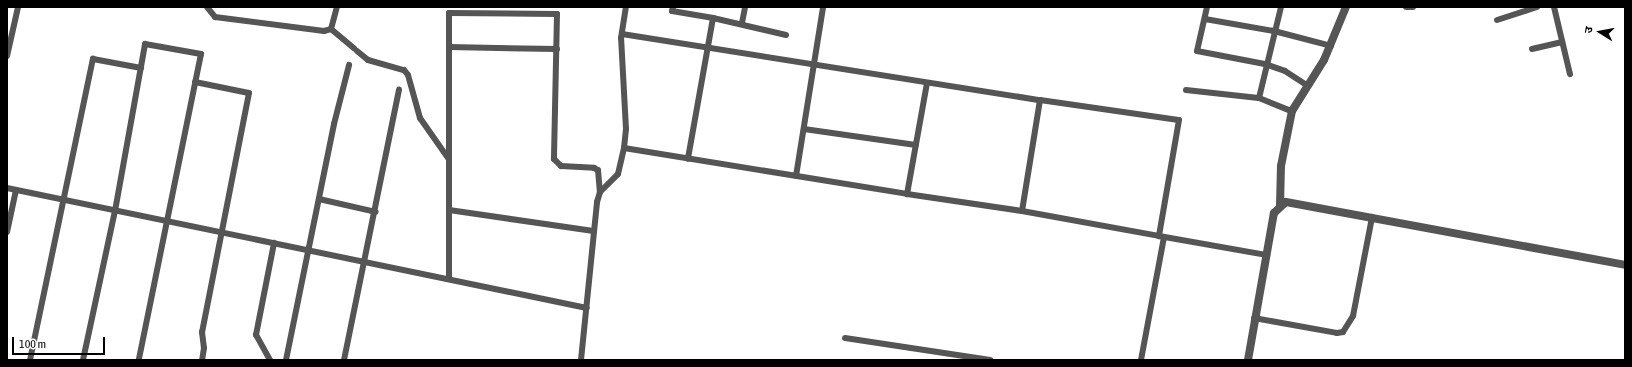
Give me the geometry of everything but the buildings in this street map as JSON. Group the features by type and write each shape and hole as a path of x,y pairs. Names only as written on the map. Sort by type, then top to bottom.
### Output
{"street":[{"path":"7,56 18,7"},
{"path":"207,7 215,16 324,30 331,29 368,60 404,70 408,75 420,118 448,158"},
{"path":"331,29 337,7"},
{"path":"600,192 618,174 624,148 626,129 622,34 626,7"},
{"path":"673,7 672,11 742,23 786,35"},
{"path":"742,23 745,7"},
{"path":"796,176 823,7"},
{"path":"1207,7 1197,51 1265,64 1285,71 1308,86"},
{"path":"1258,98 1265,64 1281,7"},
{"path":"1280,206 1281,166 1292,111 1331,46 1346,7"},
{"path":"1406,7 1413,7"},
{"path":"1497,20 1529,8 1537,7"},
{"path":"1554,7 1570,74"},
{"path":"449,279 449,13 557,14 554,158 561,166 594,168 598,170 600,192 594,231 582,360"},
{"path":"688,158 713,18"},
{"path":"1205,19 1274,31 1331,46"},
{"path":"622,34 927,84 1179,120 1141,360"},
{"path":"1532,49 1562,42"},
{"path":"83,360 115,211 145,44 201,54 139,360"},
{"path":"449,47 557,49"},
{"path":"30,360 93,59 141,68"},
{"path":"286,360 334,124 350,65"},
{"path":"195,82 249,93 202,332 204,348 202,360"},
{"path":"907,194 927,84"},
{"path":"344,360 376,212 399,90"},
{"path":"1186,90 1258,98 1292,111"},
{"path":"1022,211 1040,100"},
{"path":"804,129 916,145"},
{"path":"624,148 1022,211 1267,255"},
{"path":"7,188 587,308"},
{"path":"7,232 16,190"},
{"path":"319,199 376,212"},
{"path":"1248,360 1254,318 1274,213 1286,202 1625,264"},
{"path":"448,210 594,231"},
{"path":"1254,318 1337,333 1343,332 1352,316 1372,217"},
{"path":"270,360 256,335 274,243"},
{"path":"845,338 990,360"}]}
